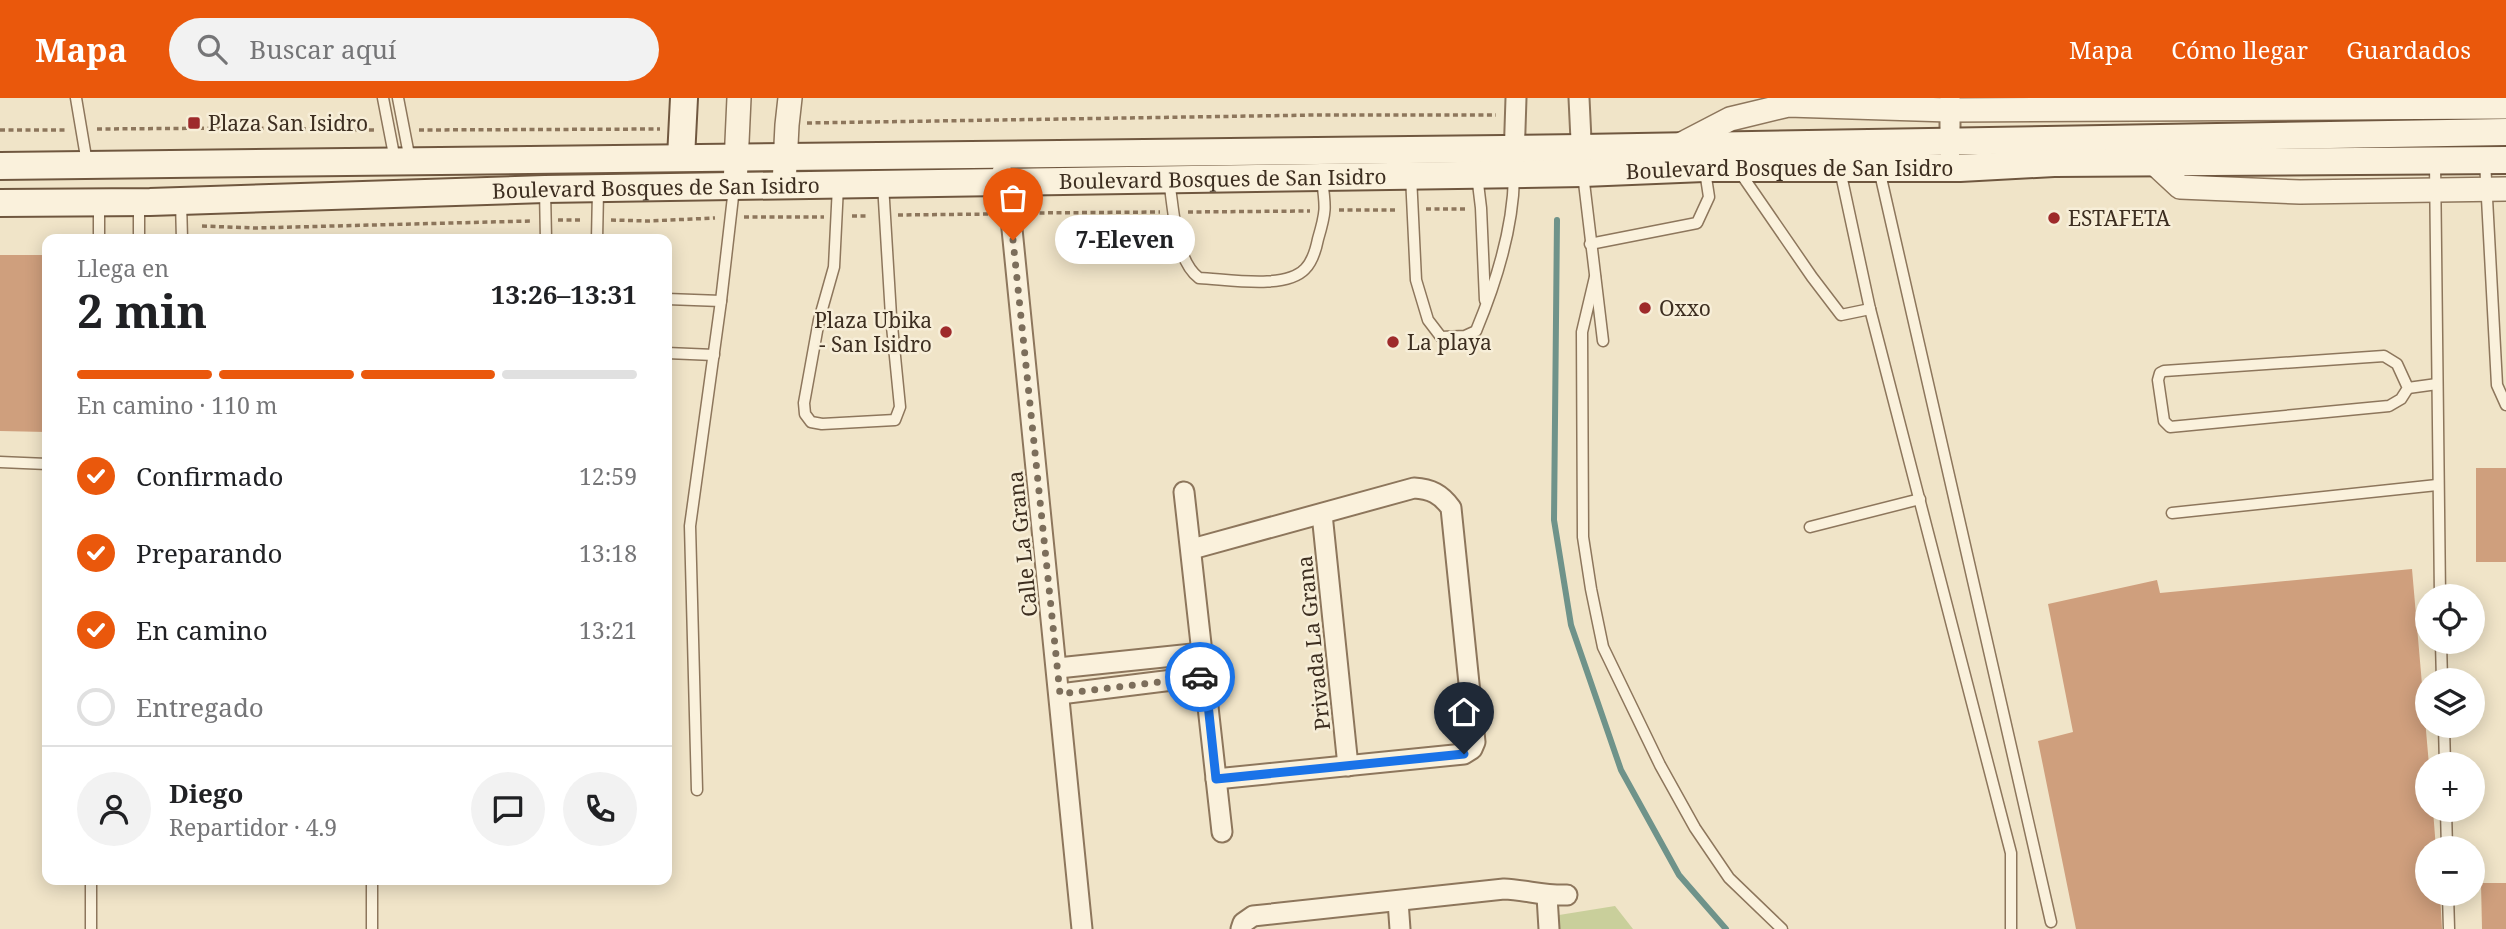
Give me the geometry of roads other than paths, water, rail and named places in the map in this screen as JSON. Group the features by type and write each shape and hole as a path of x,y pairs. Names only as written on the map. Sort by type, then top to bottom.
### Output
{"main road":[{"path":"681,158 684,98"},
{"name":"Boulevard Bosques de San Isidro","path":"1582,160 1678,146 2506,132"},
{"name":"Boulevard Bosques de San Isidro","path":"0,166 1001,155 1582,160 1704,168 1840,169 2054,163 2496,160"},
{"name":"Boulevard Bosques de San Isidro","path":"0,202 139,202 181,213 545,189 1477,175 1514,161"}],"street":[{"path":"735,186 739,98"},
{"path":"784,185 790,98"},
{"path":"1514,161 1516,98"},
{"path":"1579,98 1582,160"},
{"path":"1918,104 1918,168"},
{"path":"1949,104 1950,167"},
{"name":"Boulevard Bosques de San Isidro","path":"1678,146 1730,119 1788,105 2506,107"},
{"name":"Calle La Grana","path":"1001,155 1010,214 1058,668 1082,929"},
{"path":"2153,162 2180,187 2300,192 2496,190"},
{"path":"1192,549 1414,488 1432,491 1443,498 1451,508 1475,742 1472,749 1464,754 1216,779"},
{"path":"1184,492 1222,832"},
{"name":"Privada La Grana","path":"1322,514 1348,766"},
{"path":"1058,668 1202,653"},
{"path":"1060,694 1205,676"},
{"path":"1242,926 1253,916 1525,890 1557,895 1549,929"},
{"path":"1398,901 1400,929"}],"lane":[{"path":"76,98 87,166"},
{"path":"383,98 403,160"},
{"path":"398,98 403,160"},
{"path":"1582,160 1603,341"},
{"path":"2496,160 2497,385 2506,405"},
{"path":"1411,175 1416,280 1427,320 1441,337 1465,336 1476,331 1486,307 1513,205 1514,161"},
{"path":"2435,161 2440,584"},
{"path":"1590,244 1697,223 1709,197 1704,168"},
{"path":"1737,168 1841,315 1870,309"},
{"path":"1840,169 1870,309 2011,853 2011,929"},
{"path":"1878,169 2051,922"},
{"path":"1477,175 1486,307"},
{"path":"1168,179 1181,251 1191,272 1199,278 1266,282 1291,278 1306,268 1314,253 1326,211 1321,176"},
{"path":"838,185 834,267 819,320 804,403 805,414 811,422 822,424 895,420 900,407 883,184"},
{"path":"697,790 690,526 735,186"},
{"path":"597,234 598,188"},
{"path":"545,189 546,234"},
{"path":"139,202 139,234"},
{"path":"99,203 99,234"},
{"path":"181,213 182,234"},
{"path":"1595,277 1582,332 1583,537 1604,647 1660,765 1695,828 1729,878 1782,929"},
{"path":"672,299 721,301"},
{"path":"672,353 713,355"},
{"path":"2408,388 2397,364 2384,356 2164,372 2160,373 2158,380 2164,421 2170,428 2389,406 2401,399 2408,388 2437,384"},
{"path":"0,462 42,464"},
{"path":"2172,513 2437,485"},
{"path":"1810,527 1920,499"},
{"path":"91,885 91,929"},
{"path":"372,885 372,929"},
{"path":"2448,906 2449,929"}],"waterway":[{"path":"1557,220 1554,520 1571,625 1621,770 1679,875 1726,929"}],"place":[{"name":"Plaza San Isidro","path":"194,123"},
{"name":"ESTAFETA","path":"2054,218"},
{"name":"7-Eleven","path":"1013,240"},
{"name":"Oxxo","path":"1645,308"},
{"name":"Plaza Ubika - San Isidro","path":"946,332"},
{"name":"La playa","path":"1393,342"}]}
